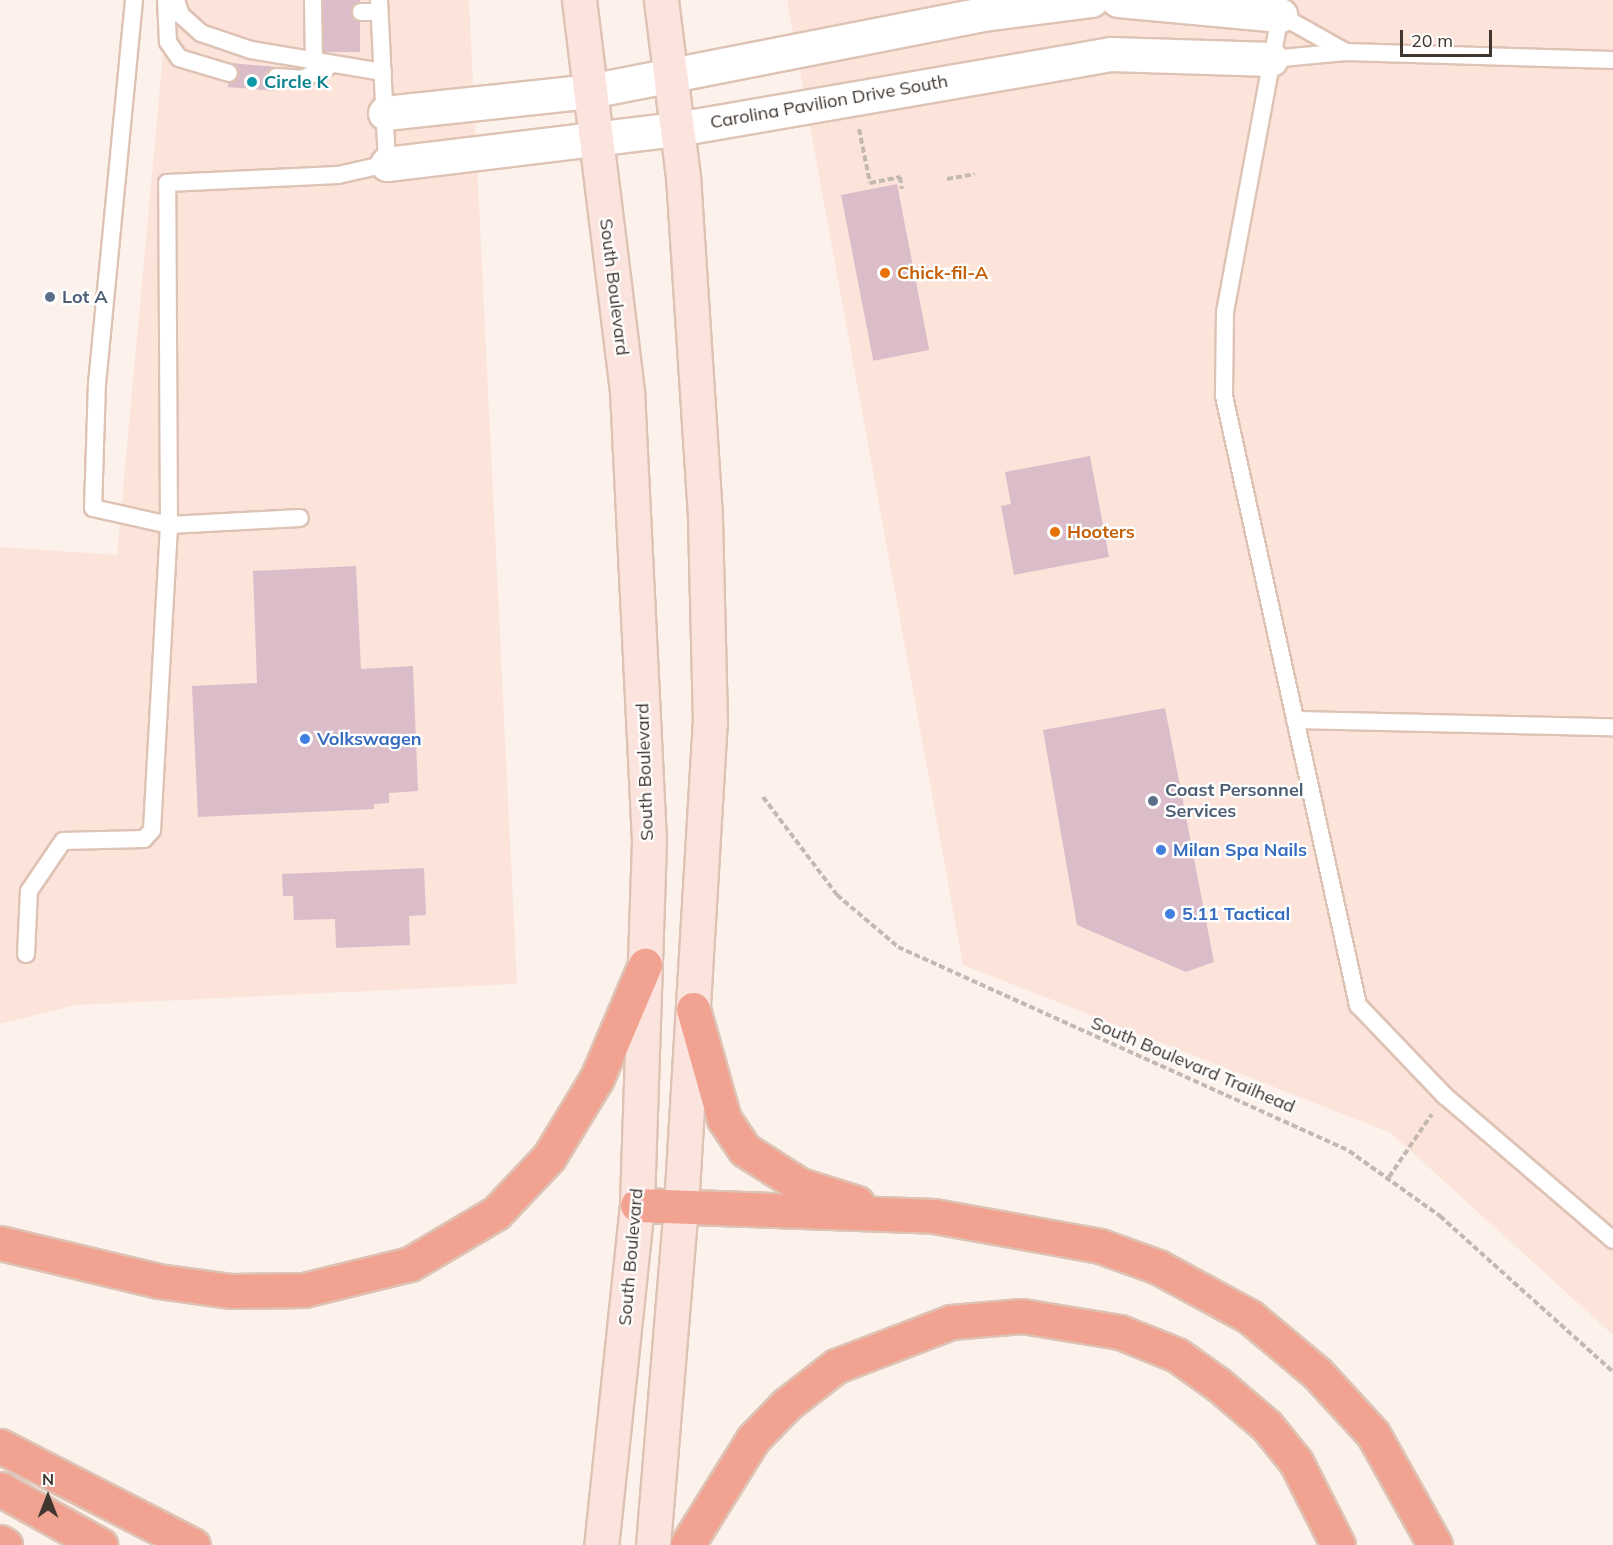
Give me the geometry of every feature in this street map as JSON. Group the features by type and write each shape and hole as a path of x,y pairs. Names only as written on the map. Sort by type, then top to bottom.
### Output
{"highway":[{"path":"0,1243 158,1281 231,1291 304,1290 410,1263 496,1213 549,1157 597,1078 645,965"},
{"path":"693,1009 724,1119 751,1157 800,1185 899,1215"},
{"path":"636,1205 945,1218 1100,1246 1204,1288 1250,1317 1317,1373 1373,1434 1435,1545"},
{"path":"687,1545 753,1440 787,1404 836,1366 951,1322 1022,1316 1120,1332 1177,1355 1267,1426 1296,1462 1338,1545"},
{"path":"0,1446 193,1545"},
{"path":"0,1489 100,1545"},
{"path":"0,1542 5,1545"}],"main road":[{"name":"South Boulevard","path":"579,0 633,468 649,841 636,1205 601,1545"},
{"path":"653,1545 681,1207 710,723 705,516 677,129 662,0"}],"street":[{"path":"385,112 590,91 982,14 1091,0"},
{"path":"1118,0 1281,8"},
{"name":"Carolina Pavilion Drive South","path":"387,164 677,129 1111,54 1271,59"}],"lane":[{"path":"134,0 97,382 93,508 169,525 300,518"},
{"path":"166,0 168,42 178,58 229,73"},
{"path":"176,0 182,15 201,33 321,65 383,72"},
{"path":"26,954 29,891 63,841 144,839 152,830 169,525 167,183 338,175 387,164 379,6 361,12"},
{"path":"315,8 321,65"},
{"path":"1346,52 1281,8 1225,312 1224,396 1358,1005 1445,1096 1613,1240"},
{"path":"1271,59 1346,52 1613,60"},
{"path":"276,77 302,79 321,65"},
{"path":"1295,720 1613,727"}],"path":[{"path":"857,121 870,183 900,177 902,189"},
{"path":"947,179 975,174"},
{"name":"South Boulevard Trailhead","path":"763,797 837,895 920,961 1259,1106 1389,1177 1613,1372"},
{"path":"1389,1177 1430,1117"}],"shaded area":[{"path":"168,0 469,0 517,984 76,1005 0,1024 0,547 117,555"},
{"path":"787,0 1613,0 1613,1335 1391,1133 963,965"}],"building":[{"name":"Circle K","path":"321,0 360,0 360,52 321,52"},
{"name":"Circle K","path":"230,63 277,67 275,91 228,87"},
{"name":"Chick-fil-A","path":"897,184 929,350 873,361 841,195"},
{"name":"Hooters","path":"1090,456 1109,557 1014,575 1001,506 1011,504 1005,472"},
{"name":"Volkswagen","path":"356,566 361,669 413,666 418,791 389,793 389,803 374,804 374,809 198,817 192,686 257,683 253,571"},
{"path":"1165,708 1214,962 1186,972 1077,925 1043,730"},
{"path":"424,868 426,915 409,916 410,945 336,948 335,919 294,920 293,896 283,896 282,874"}],"place":[{"name":"Circle K","path":"252,82"},
{"name":"Chick-fil-A","path":"885,273"},
{"name":"Lot A","path":"50,297"},
{"name":"Hooters","path":"1055,532"},
{"name":"Volkswagen","path":"305,739"},
{"name":"Coast Personnel Services","path":"1153,801"},
{"name":"Milan Spa Nails","path":"1161,850"},
{"name":"5.11 Tactical","path":"1170,914"}]}
